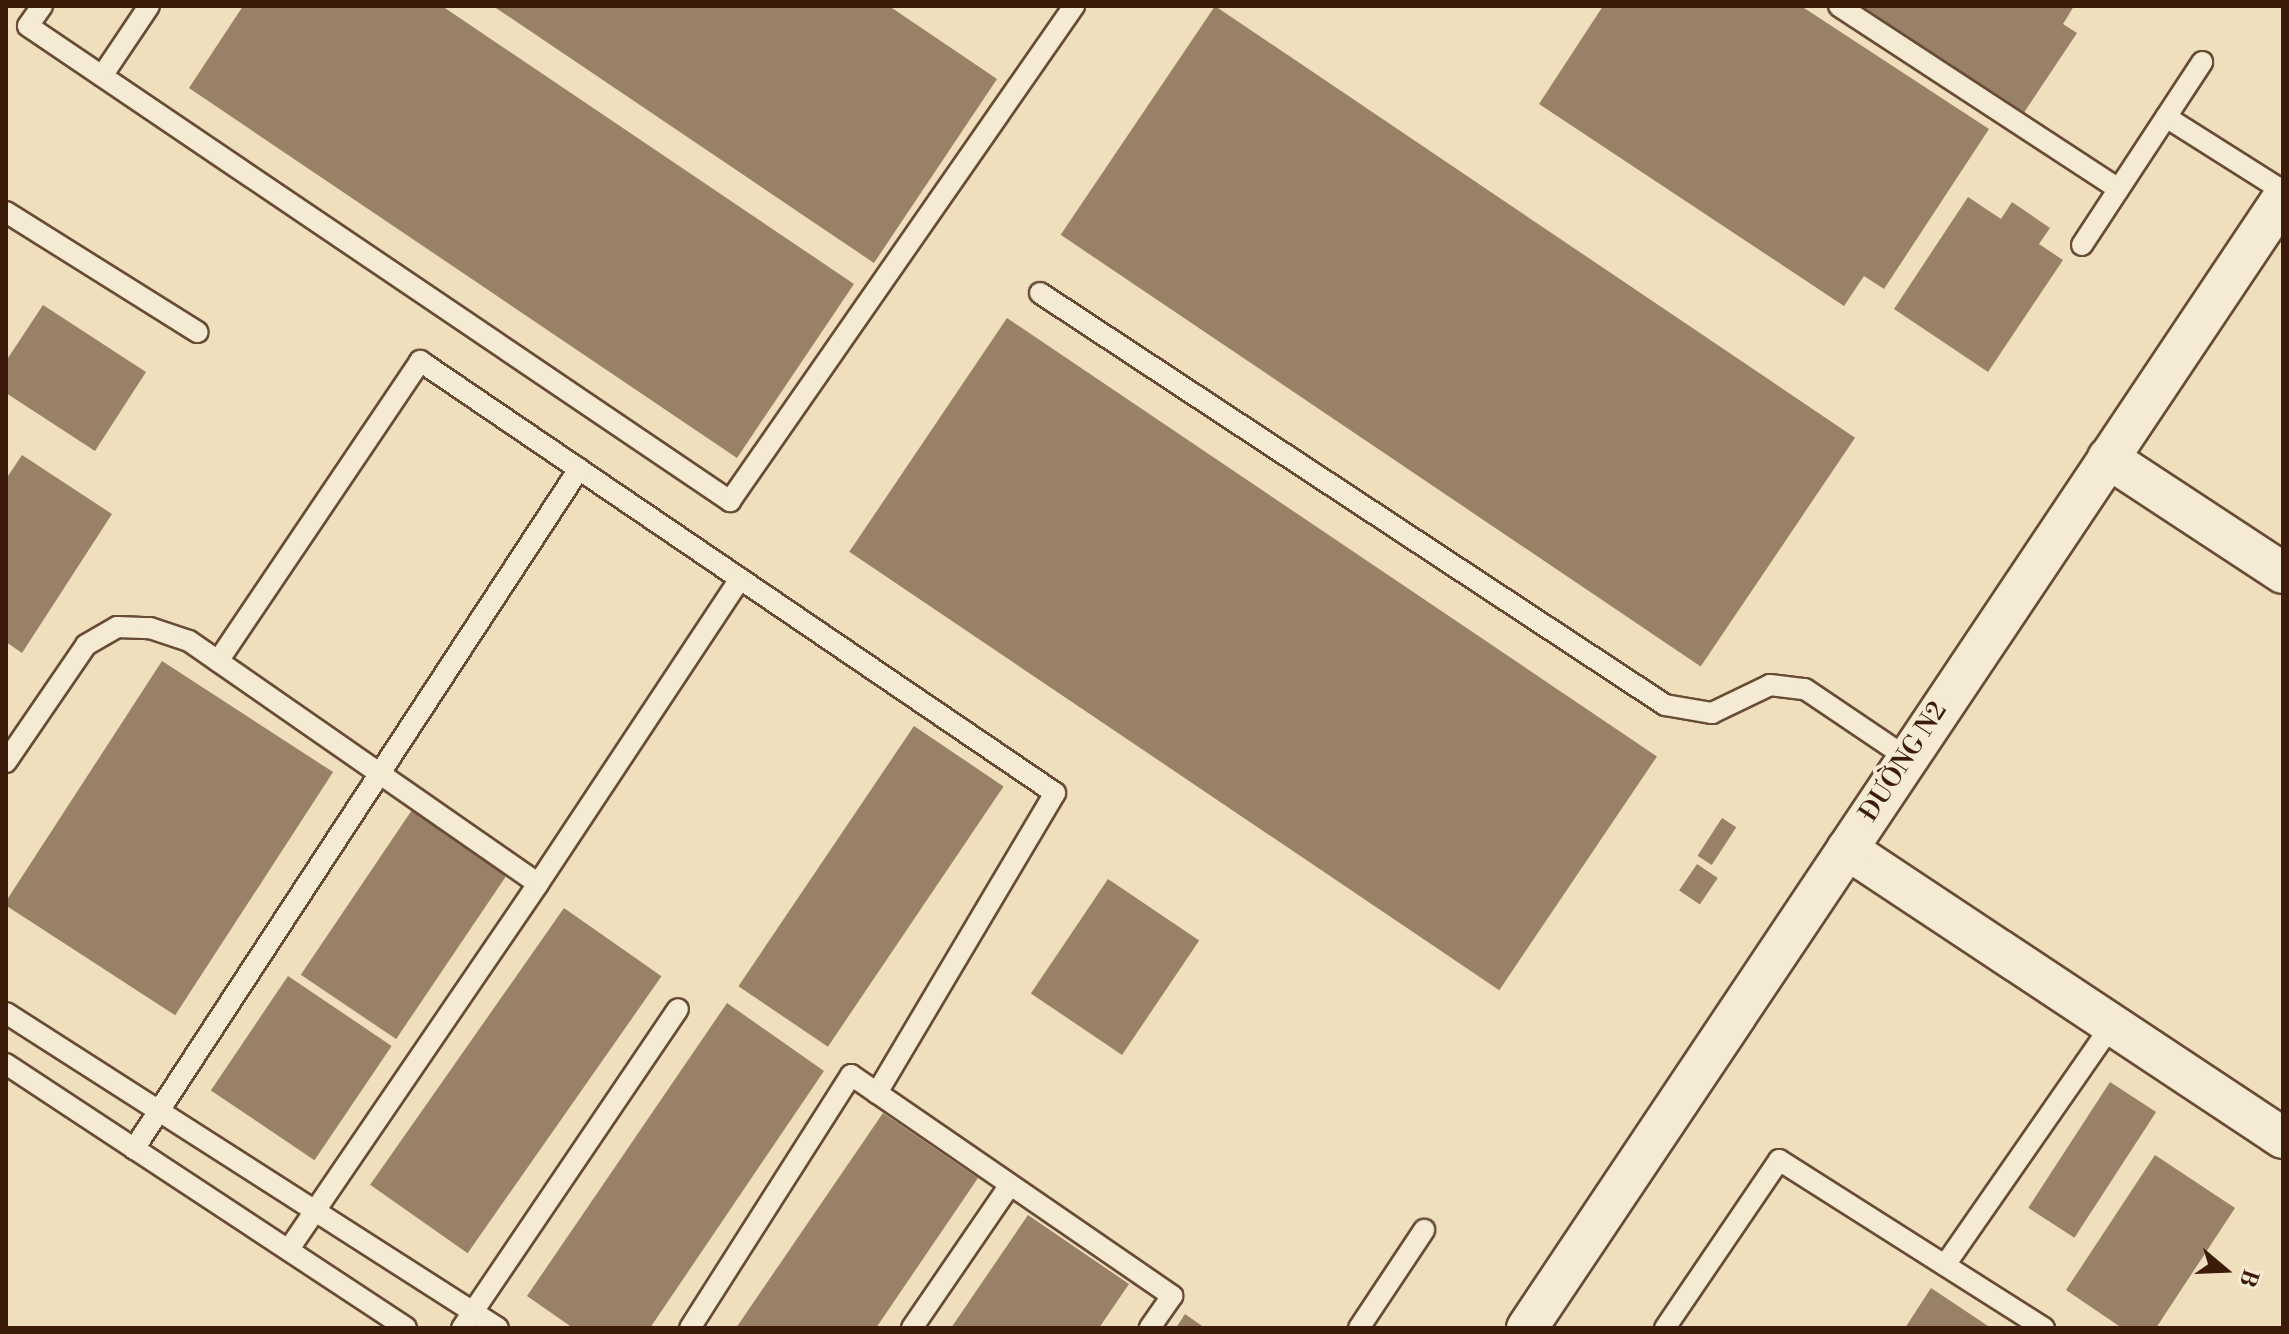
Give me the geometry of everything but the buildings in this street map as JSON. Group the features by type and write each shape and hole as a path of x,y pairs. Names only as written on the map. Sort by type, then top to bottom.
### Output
{"street":[{"name":"ĐƯỜNG N2","path":"1527,1328 1906,757 2283,198"},
{"path":"2108,458 2283,573"},
{"path":"1847,849 2283,1138"}],"lane":[{"path":"42,6 28,26 730,501 1074,6"},
{"path":"102,76 149,6"},
{"path":"1839,6 2119,189"},
{"path":"2082,245 2202,62"},
{"path":"2166,117 2283,191"},
{"path":"6,212 197,332"},
{"path":"1040,293 1665,705 1712,713 1770,685 1805,689 1906,757"},
{"path":"218,661 420,361 1055,793 877,1093"},
{"path":"134,1149 377,772 579,469"},
{"path":"288,1250 538,884 740,579"},
{"path":"6,762 86,645 117,627 150,628 218,661 538,884"},
{"path":"467,1320 678,1009"},
{"path":"6,1013 317,1209 467,1320 498,1328"},
{"path":"1945,1265 2113,1023"},
{"path":"6,1064 406,1328"},
{"path":"690,1328 851,1075 1172,1296 1150,1328"},
{"path":"1665,1328 1779,1160 2044,1328"},
{"path":"912,1328 1010,1185"},
{"path":"1359,1328 1424,1230"}]}
